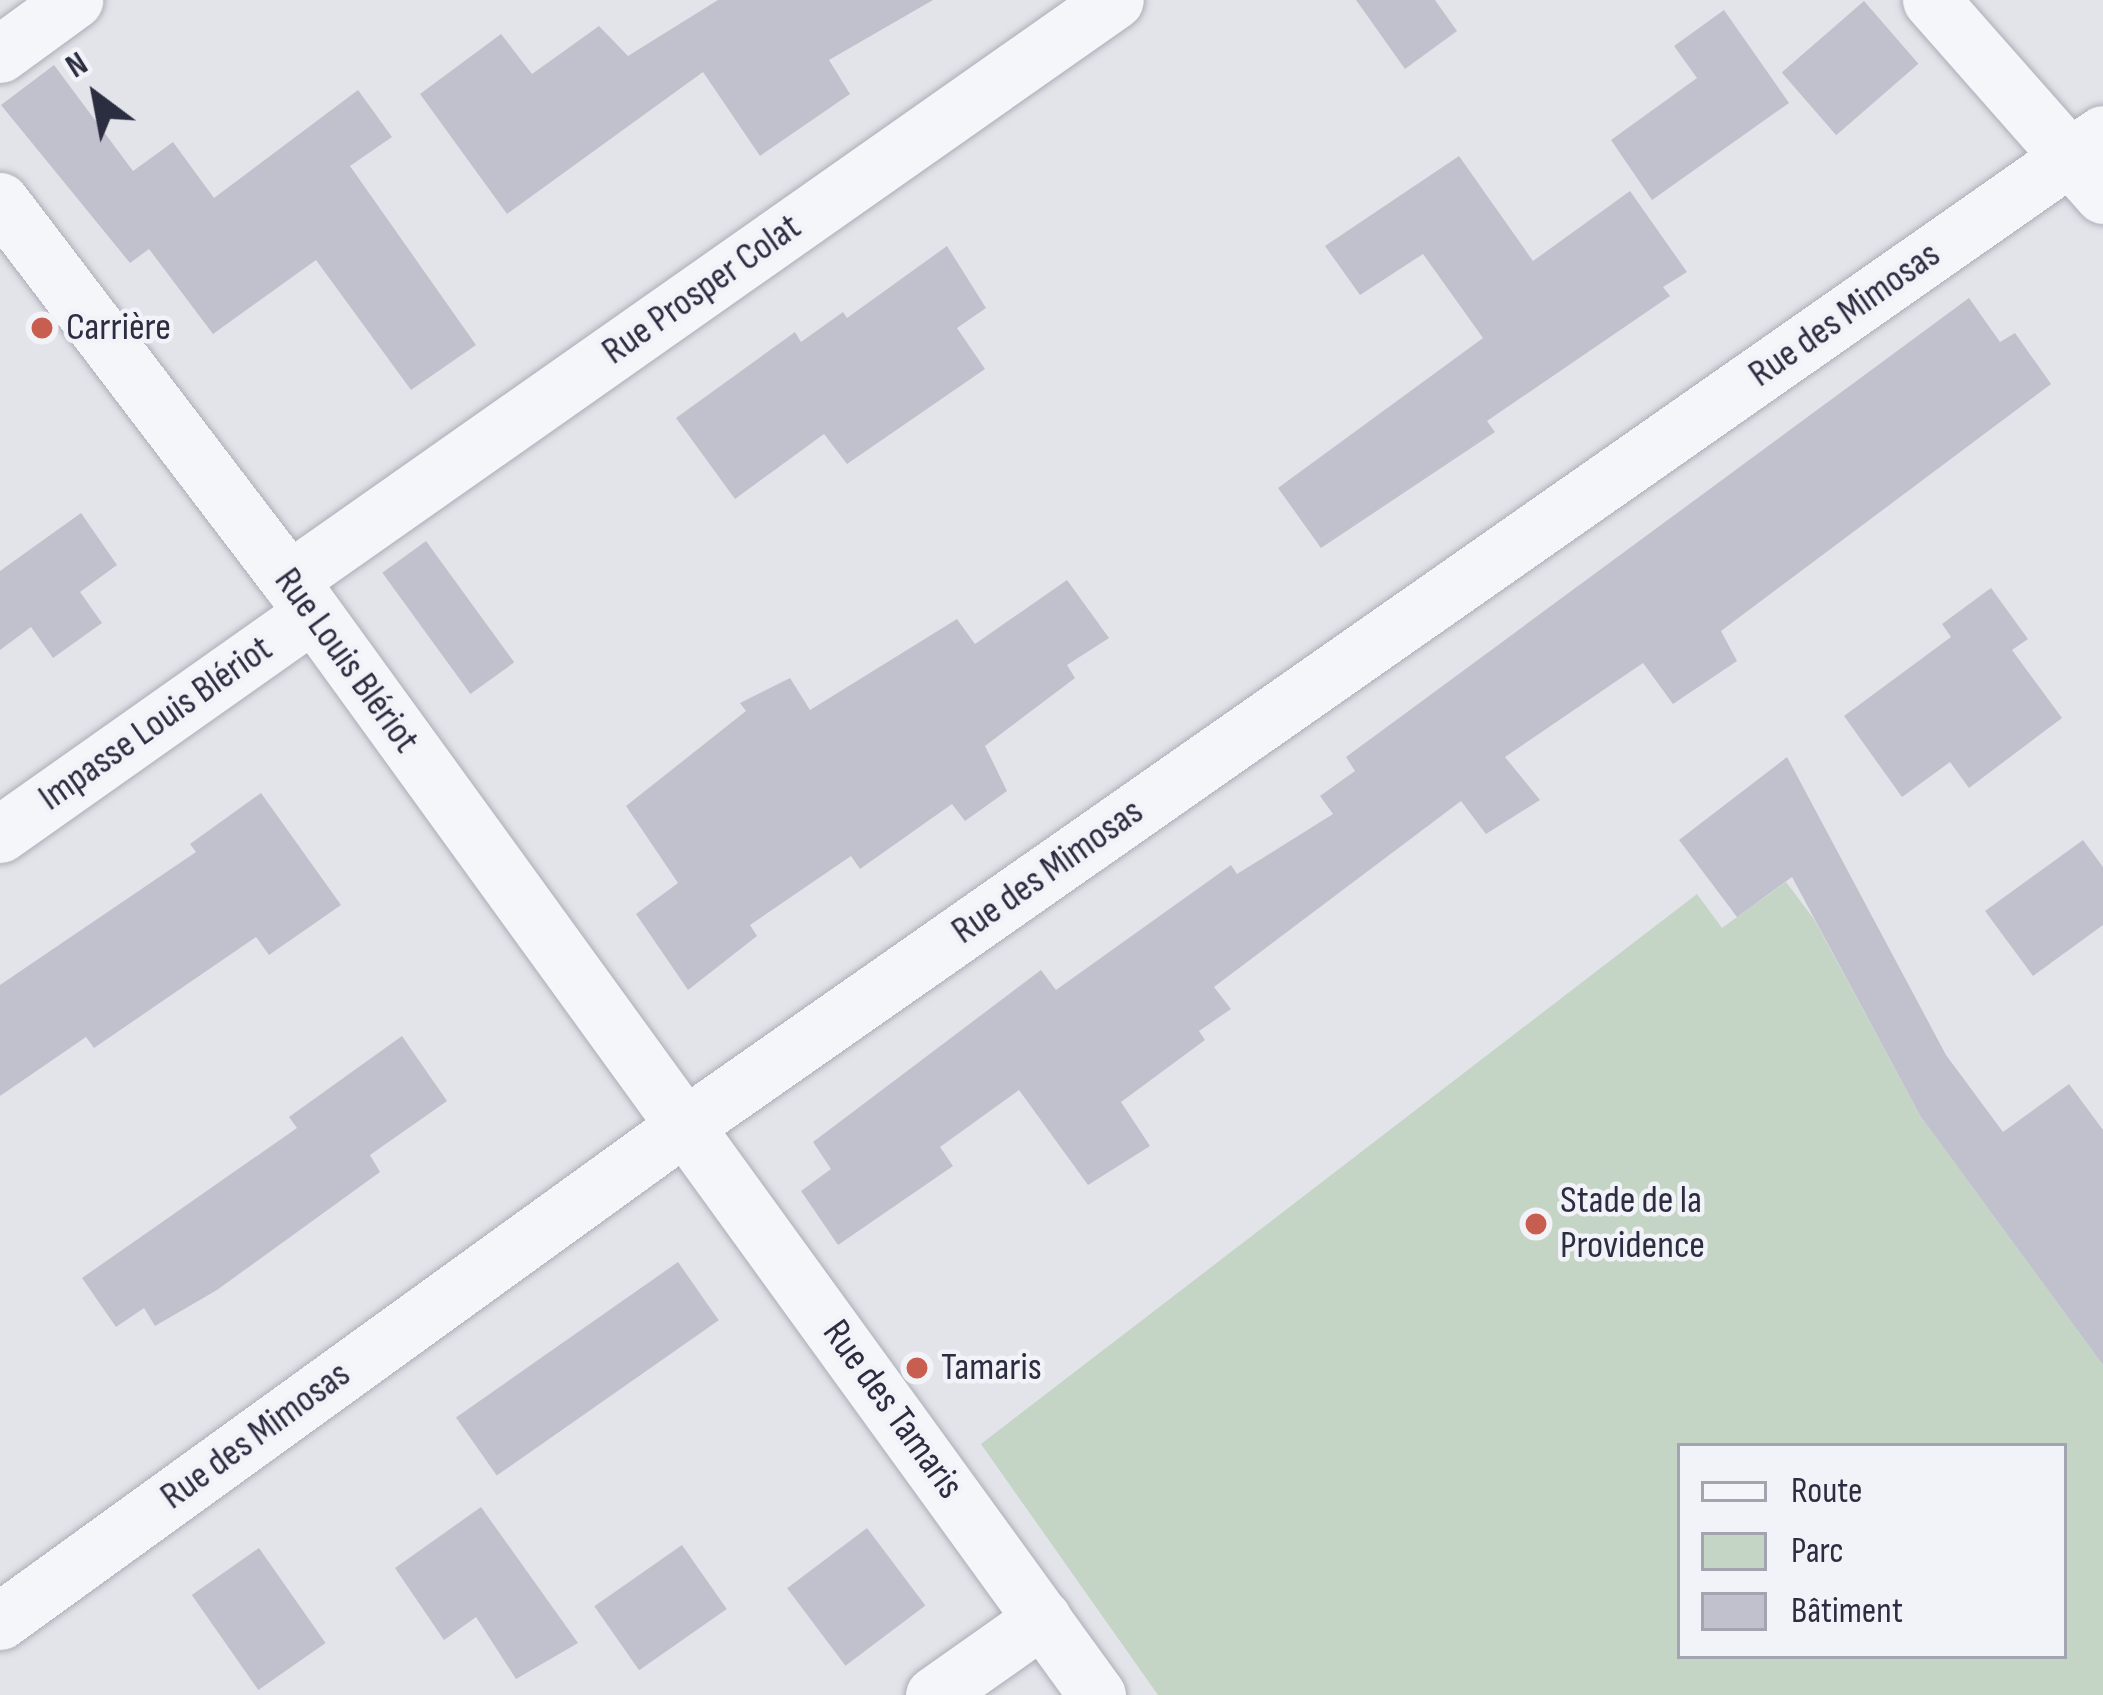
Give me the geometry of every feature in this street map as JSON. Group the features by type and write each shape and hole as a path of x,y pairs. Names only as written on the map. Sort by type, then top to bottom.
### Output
{"street":[{"path":"0,54 74,0"},
{"name":"Rue Prosper Colat","path":"300,598 1115,0"},
{"path":"1931,0 2093,162"},
{"name":"Rue des Mimosas","path":"0,1621 686,1125 2093,162"},
{"name":"Rue Louis Blériot","path":"0,201 300,598 686,1125"},
{"name":"Impasse Louis Blériot","path":"0,834 300,598"},
{"name":"Rue des Tamaris","path":"686,1125 1097,1695"},
{"path":"934,1695 1042,1618"}],"green space":[{"name":"Stade de la Providence","path":"1786,882 1814,919 1921,1117 2103,1365 2103,1695 1158,1695 981,1444 1697,894 1722,928"}],"building":[{"path":"718,0 933,0 829,60 850,94 760,156 703,72 507,214 420,94 501,34 532,74 599,26 628,56"},
{"path":"1356,0 1435,0 1457,31 1405,69"},
{"path":"1864,1 1918,64 1836,135 1782,73"},
{"path":"1724,10 1789,103 1652,200 1611,140 1697,78 1674,46"},
{"path":"54,65 133,171 173,142 214,198 358,90 392,137 350,166 476,345 411,390 316,260 213,334 149,249 130,263 1,105"},
{"path":"1459,156 1533,261 1630,191 1687,272 1663,287 1670,296 1487,421 1495,432 1321,548 1278,488 1483,338 1423,254 1360,295 1325,246"},
{"path":"947,246 986,308 957,328 985,369 847,464 824,434 735,499 676,418 795,332 801,342 843,312 847,318"},
{"path":"1969,298 2000,342 2015,333 2051,384 1721,631 1737,661 1673,704 1643,663 1505,757 1540,800 1486,834 1461,801 1214,987 1231,1009 1199,1031 1205,1040 1121,1102 1150,1146 1088,1185 1019,1090 940,1147 953,1166 838,1245 801,1191 831,1169 813,1142 1041,970 1056,990 1231,865 1237,874 1333,814 1320,796 1355,771 1346,757"},
{"path":"81,513 117,565 80,592 102,623 53,658 31,627 0,650 0,571"},
{"path":"426,541 514,662 470,694 382,573"},
{"path":"1067,580 1109,638 1067,665 1075,678 985,746 1007,791 965,821 952,804 860,869 851,856 750,925 757,936 688,990 636,914 678,883 626,806 746,711 740,703 790,678 810,710 957,619 975,644"},
{"path":"1991,588 2028,639 2012,650 2062,718 1969,788 1950,762 1902,797 1844,716 1951,637 1942,624"},
{"path":"1787,757 1946,1055 2003,1132 2069,1084 2103,1130 2103,1365 1921,1117 1792,877 1737,917 1679,840"},
{"path":"261,793 341,905 269,955 256,937 94,1048 86,1037 0,1096 0,985 196,852 190,844"},
{"path":"2083,840 2103,867 2103,925 2033,976 1985,911"},
{"path":"402,1036 447,1101 370,1155 380,1172 217,1290 155,1326 144,1308 116,1327 82,1278 297,1128 289,1117"},
{"path":"678,1262 719,1320 497,1476 456,1417"},
{"path":"481,1507 578,1643 516,1679 476,1617 444,1640 395,1568"},
{"path":"867,1528 925,1605 846,1666 787,1588"},
{"path":"682,1545 727,1609 639,1670 594,1606"},
{"path":"259,1548 326,1643 258,1690 192,1595"}],"place":[{"name":"Carrière","path":"42,328"},
{"name":"Stade de la Providence","path":"1536,1224"},
{"name":"Tamaris","path":"917,1368"}]}
